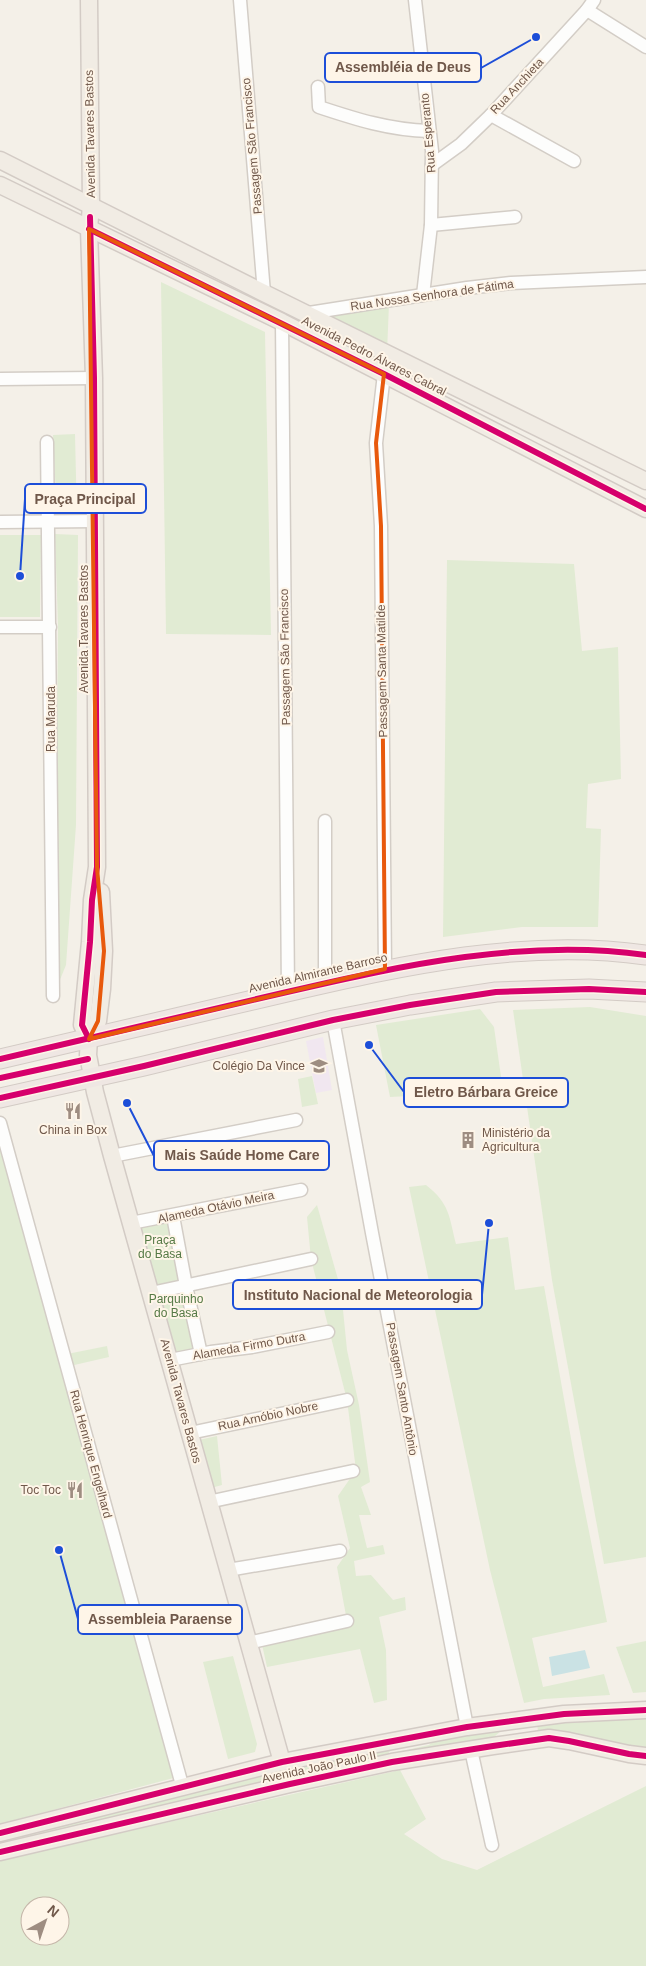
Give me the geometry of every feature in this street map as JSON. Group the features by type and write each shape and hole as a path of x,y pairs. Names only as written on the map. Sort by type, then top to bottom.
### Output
{"highway":[{"name":"Avenida Almirante Barroso","path":"0,1059 385,969 500,952 577,950 646,955"},
{"path":"0,1098 92,1078 333,1020 410,1005 496,992 589,989 646,992"}],"main road":[{"name":"Avenida Tavares Bastos","path":"89,0 91,206 89,229 94,378 97,867 92,900 82,1025 89,1039 88,1059 112,1156 282,1762"},
{"name":"Avenida Pedro Álvares Cabral","path":"0,160 264,293 309,313 646,481"},
{"name":"Avenida Pedro Álvares Cabral","path":"0,185 282,322 646,509"},
{"name":"Avenida João Paulo II","path":"0,1832 182,1785 282,1762 467,1727 564,1714 646,1710"},
{"path":"493,1746 497,1738 528,1731 531,1726 530,1718"},
{"path":"392,1762 390,1757 393,1750 424,1743 429,1735"},
{"name":"Avenida João Paulo II","path":"0,1852 392,1762 493,1746 549,1738 646,1756"}],"street":[{"name":"Passagem São Francisco","path":"240,0 264,293"},
{"name":"Rua Esperanto","path":"415,0 432,151 432,225 423,295"},
{"path":"591,5 646,46"},
{"name":"Rua Anchieta","path":"432,165 461,144 491,115 591,5"},
{"path":"318,87 319,107 384,126 403,130 429,131"},
{"path":"491,115 574,161"},
{"path":"432,225 515,217"},
{"name":"Rua Nossa Senhora de Fátima","path":"309,313 511,283 646,277"},
{"name":"Passagem São Francisco","path":"282,322 288,991"},
{"name":"Passagem Santa Matilde","path":"384,374 376,442 381,526 385,969"},
{"path":"0,378 94,378"},
{"name":"Rua Maruda","path":"47,442 53,996"},
{"path":"0,522 94,521"},
{"path":"0,627 50,626"},
{"path":"325,821 325,983"},
{"name":"Passagem Santo Antônio","path":"333,1020 467,1727"},
{"path":"112,1156 296,1120"},
{"name":"Rua Henrique Engelhard","path":"0,1123 182,1785"},
{"name":"Alameda Otávio Meira","path":"131,1224 301,1190"},
{"path":"173,1216 201,1354"},
{"path":"151,1293 310,1259"},
{"name":"Alameda Firmo Dutra","path":"170,1360 252,1347 328,1332"},
{"name":"Rua Arnóbio Nobre","path":"190,1433 347,1400"},
{"path":"208,1502 353,1471"},
{"path":"228,1570 340,1551"},
{"path":"248,1643 347,1621"},
{"path":"471,1750 492,1845"}],"highlighted area":[{"path":"89,229 384,374 376,443 381,526 385,969 89,1039 98,1021 104,951 97,867"}],"shaded area":[{"name":"Colégio Da Vince","path":"323,1037 332,1090 316,1093 306,1041"}],"green space":[{"path":"161,282 265,332 271,635 166,634"},
{"path":"389,304 387,353 309,313"},
{"path":"75,434 77,518 57,517 53,435"},
{"path":"55,534 78,535 76,825 66,965 55,992 58,626"},
{"path":"0,535 41,535 40,617 0,617"},
{"path":"447,560 574,564 582,651 618,647 621,779 588,784 586,828 601,829 598,927 522,927 443,937"},
{"path":"590,1007 646,1016 646,1557 604,1564 552,1280 513,1010"},
{"path":"480,1009 494,1027 503,1091 390,1097 376,1025"},
{"path":"312,1076 318,1104 302,1107 298,1079"},
{"path":"0,1124 181,1776 0,1824"},
{"path":"426,1185 440,1198 444,1205 450,1218 456,1244 508,1237 515,1290 544,1286 575,1461 607,1622 532,1638 543,1687 604,1674 610,1695 544,1699 524,1703 490,1570 409,1187"},
{"path":"317,1205 341,1290 347,1350 359,1405 370,1482 361,1487 371,1515 359,1515 367,1548 383,1545 385,1554 354,1561 356,1576 371,1575 393,1600 405,1597 406,1610 379,1617 386,1650 387,1700 374,1703 360,1649 267,1667 261,1640 347,1621 337,1567 350,1548 338,1496 356,1470 347,1400 311,1259 307,1217"},
{"name":"Praça do Basa","path":"171,1221 183,1281 155,1287 140,1227"},
{"name":"Parquinho do Basa","path":"185,1291 197,1351 175,1354 160,1296"},
{"path":"107,1346 109,1357 70,1366 67,1354"},
{"path":"217,1436 222,1485 211,1488 199,1440"},
{"path":"646,1641 646,1692 633,1693 616,1647"},
{"path":"233,1656 257,1744 255,1752 228,1759 203,1662"},
{"path":"646,1715 646,1750 565,1731 538,1732 537,1722"},
{"path":"527,1722 526,1728 501,1731 489,1741 397,1757 397,1752 429,1745 438,1737"},
{"path":"391,1749 387,1756 370,1758 0,1847 0,1841 2,1840 331,1759"},
{"path":"400,1770 426,1819 404,1834 442,1859 477,1870 646,1786 646,1966 0,1966 0,1860"}],"water":[{"path":"585,1650 590,1668 552,1676 549,1657"}],"cycle path":[{"path":"89,1039 82,1025 92,900 97,867 94,378 90,217"},
{"path":"89,229 384,374 646,509"},
{"path":"0,1059 375,972 420,964 510,952 555,950 601,951 646,955"},
{"path":"0,1098 144,1066 333,1020 410,1005 496,992 589,989 646,992"},
{"path":"0,1078 88,1059"},
{"path":"0,1833 282,1762 467,1727 564,1714 646,1710"},
{"path":"0,1852 392,1762 493,1746 549,1738 646,1756"}],"place":[{"name":"Assembléia de Deus","path":"536,37"},
{"name":"Praça Principal","path":"20,576"},
{"name":"Eletro Bárbara Greice","path":"369,1045"},
{"name":"Colégio Da Vince","path":"319,1066"},
{"name":"Mais Saúde Home Care","path":"127,1103"},
{"name":"China in Box","path":"73,1111"},
{"name":"Ministério da Agricultura","path":"468,1140"},
{"name":"Instituto Nacional de Meteorologia","path":"489,1223"},
{"name":"Toc Toc","path":"75,1490"},
{"name":"Assembleia Paraense","path":"59,1550"}]}
